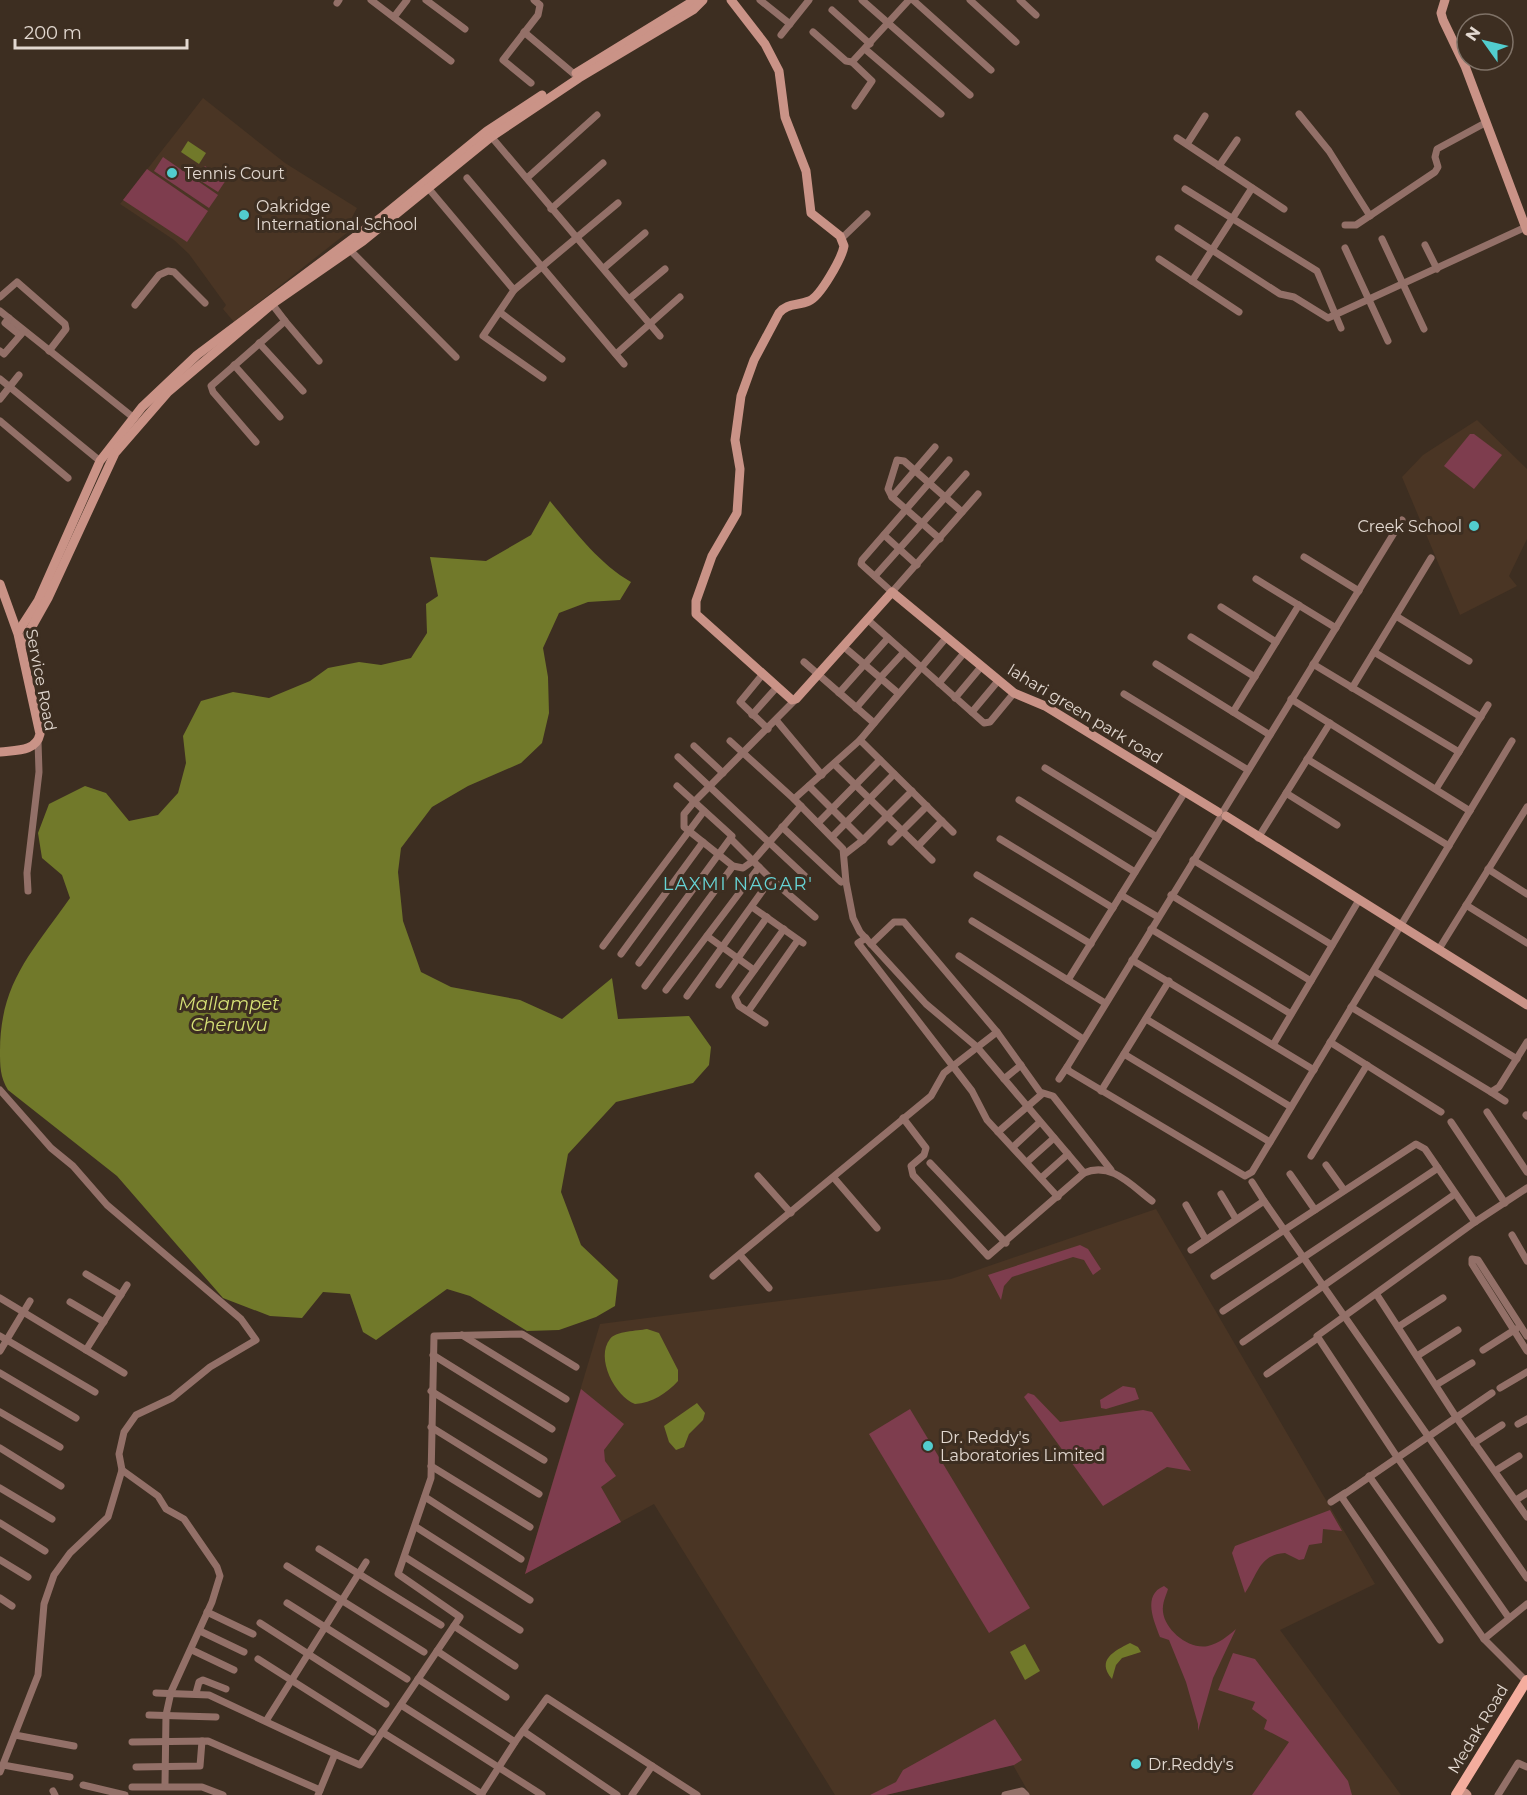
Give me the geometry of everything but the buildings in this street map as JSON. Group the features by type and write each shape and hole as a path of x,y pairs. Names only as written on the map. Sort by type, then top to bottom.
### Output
{"main road":[{"path":"731,0 765,44 779,71 785,117 806,171 811,213 842,238 843,251 821,289 811,300 782,308 746,377 736,427 740,475 736,518 712,556 694,607 696,614 792,700 796,699 892,592"},
{"path":"1445,0 1441,13 1443,20 1465,66 1526,229"},
{"path":"21,646 48,598 107,468 128,436 168,392 272,304 489,134 574,74 690,3 700,1"},
{"path":"532,105 693,10 700,1"},
{"path":"18,632 38,601 100,462 134,418 197,355 429,189 489,134"},
{"name":"Service Road","path":"0,584 18,632 40,734 39,741"},
{"name":"lahari green park road","path":"892,592 1014,693 1046,706 1527,1005"},
{"path":"0,752 31,748 39,741"},
{"name":"Medak Road","path":"1463,1794 1527,1684"}],"street":[{"path":"371,0 451,61"},
{"path":"394,17 407,0"},
{"path":"426,0 465,30"},
{"path":"531,83 503,60 540,9 534,0"},
{"path":"760,0 790,24"},
{"path":"781,35 810,0"},
{"path":"862,0 969,94"},
{"path":"852,62 911,0 992,70"},
{"path":"970,0 1016,42"},
{"path":"1020,0 1036,15"},
{"path":"832,10 941,114"},
{"path":"524,32 574,74"},
{"path":"813,32 846,61 852,62 872,81 855,106"},
{"path":"527,178 597,114"},
{"path":"1299,114 1329,151 1370,216"},
{"path":"1186,144 1205,116"},
{"path":"1345,225 1356,225 1435,172 1438,167 1435,153 1439,147 1485,123"},
{"path":"489,134 660,336"},
{"path":"1177,138 1284,209"},
{"path":"1220,166 1238,140"},
{"path":"551,209 603,163"},
{"path":"467,178 624,364"},
{"path":"1192,281 1252,188"},
{"path":"429,189 514,290"},
{"path":"1185,189 1317,271 1341,328"},
{"path":"543,378 484,338 485,333 501,313 514,290 541,265 618,203"},
{"path":"842,238 867,214"},
{"path":"1178,228 1280,294 1294,297 1324,317 1336,315 1370,301 1526,229"},
{"path":"604,268 645,233"},
{"path":"1382,239 1424,329"},
{"path":"1425,245 1437,269"},
{"path":"348,246 456,357"},
{"path":"1346,248 1388,340"},
{"path":"1159,259 1239,312"},
{"path":"629,299 665,269"},
{"path":"135,305 159,276 168,271 174,272 205,303"},
{"path":"0,297 17,282 65,324 66,329 49,351"},
{"path":"616,354 680,297"},
{"path":"272,304 319,361"},
{"path":"0,311 4,320 49,351 134,418"},
{"path":"501,313 562,359"},
{"path":"256,442 211,389 213,384 285,321"},
{"path":"0,351 4,354 22,333"},
{"path":"259,343 303,391"},
{"path":"234,365 280,417"},
{"path":"0,399 19,375"},
{"path":"0,379 100,462"},
{"path":"0,421 68,478"},
{"path":"892,497 935,447"},
{"path":"940,539 892,497 888,489 897,460 904,461 962,512"},
{"path":"949,460 861,562 892,592 978,494"},
{"path":"874,576 966,474"},
{"path":"1059,1079 1402,520"},
{"path":"884,535 917,565"},
{"path":"1304,557 1359,591"},
{"path":"1352,688 1431,558"},
{"path":"1256,579 1336,628"},
{"path":"1233,712 1299,605"},
{"path":"1221,607 1276,642"},
{"path":"1396,616 1469,661"},
{"path":"867,619 984,723 988,723 1014,693"},
{"path":"1191,637 1255,677"},
{"path":"839,693 888,638"},
{"path":"794,799 860,740 946,638"},
{"path":"843,646 898,693"},
{"path":"856,708 904,652"},
{"path":"1374,652 1481,717"},
{"path":"939,683 964,653"},
{"path":"804,662 874,723"},
{"path":"1156,664 1270,735"},
{"path":"1313,664 1459,753"},
{"path":"955,698 981,667"},
{"path":"763,674 740,699 743,707 768,729"},
{"path":"972,712 998,681"},
{"path":"752,714 777,687"},
{"path":"1124,694 1248,770"},
{"path":"796,699 694,802 684,814 684,827 718,855 734,866 743,868 753,861 801,806"},
{"path":"1292,699 1470,811"},
{"path":"1436,789 1488,705"},
{"path":"776,720 822,775"},
{"path":"1258,838 1330,723"},
{"path":"860,740 953,832"},
{"name":"Service Road","path":"28,891 27,873 39,772 39,741"},
{"path":"730,741 794,799 832,837 845,854 846,882 853,918 869,941 926,1004 977,1047 1084,1173"},
{"path":"1067,1067 1069,1071 1101,1091 1245,1176 1252,1172 1512,741"},
{"path":"694,746 723,773"},
{"path":"678,757 805,876"},
{"path":"818,823 880,759"},
{"path":"1307,759 1449,846"},
{"path":"834,765 932,860"},
{"path":"1045,768 1157,837"},
{"path":"832,837 894,774"},
{"path":"676,786 730,832 731,839 771,879 815,917"},
{"path":"809,786 863,840"},
{"path":"845,854 863,840 912,791"},
{"path":"1068,980 1185,792"},
{"path":"1286,794 1337,825"},
{"path":"1019,800 1135,872"},
{"path":"891,842 927,806"},
{"path":"1439,949 1527,807"},
{"path":"603,946 704,811"},
{"path":"918,846 942,821"},
{"path":"782,827 841,882"},
{"path":"639,963 731,839"},
{"path":"1000,839 1113,908"},
{"path":"621,954 703,843"},
{"path":"1193,860 1332,945"},
{"path":"645,986 734,866"},
{"path":"666,990 759,867"},
{"path":"1488,869 1526,891"},
{"path":"977,875 1091,944"},
{"path":"687,996 771,879"},
{"path":"1171,895 1311,981"},
{"path":"1121,896 1158,917"},
{"path":"1273,1045 1359,900"},
{"path":"1466,905 1527,943"},
{"path":"749,1010 801,941 752,907"},
{"path":"719,985 767,917"},
{"path":"972,921 1105,1003"},
{"path":"1058,1197 984,1116 972,1091 858,944 869,941 894,922 904,922 997,1032 1042,1094 1053,1096 1111,1170 1152,1201"},
{"path":"765,1023 749,1010 739,1006 735,997 784,929"},
{"path":"1151,929 1291,1014"},
{"path":"707,936 754,970"},
{"path":"958,956 1083,1039"},
{"path":"1132,960 1314,1070"},
{"path":"1374,971 1516,1059"},
{"path":"1101,1091 1169,981"},
{"path":"1352,1007 1505,1101"},
{"path":"1146,1019 1291,1107"},
{"path":"713,1276 935,1093 942,1076 997,1032"},
{"path":"1330,1042 1441,1112"},
{"path":"1491,1092 1499,1087 1527,1042"},
{"path":"1124,1054 1270,1142"},
{"path":"1004,1079 1021,1065"},
{"path":"1311,1156 1366,1065"},
{"path":"0,1090 51,1148 73,1166 107,1205 241,1319 256,1340 210,1367 172,1398 136,1415 124,1432 118,1454 122,1470 108,1517 70,1553 54,1575 44,1604 38,1675 1,1769 70,1777"},
{"path":"998,1132 1042,1094"},
{"path":"1487,1112 1527,1172"},
{"path":"903,1118 926,1148 924,1155 911,1166 913,1175 986,1255 990,1255 1006,1243 1084,1173 1096,1168 1111,1170"},
{"path":"1012,1147 1040,1122"},
{"path":"1450,1122 1505,1203"},
{"path":"1027,1162 1054,1138"},
{"path":"1214,1276 1416,1144 1425,1149 1475,1222"},
{"path":"1041,1178 1068,1154"},
{"path":"930,1163 1006,1243"},
{"path":"1326,1165 1344,1190"},
{"path":"1224,1311 1438,1168"},
{"path":"1290,1174 1315,1210"},
{"path":"758,1176 791,1213"},
{"path":"834,1178 877,1227"},
{"path":"1252,1182 1527,1578"},
{"path":"1267,1374 1318,1338 1318,1334 1377,1295 1475,1222 1527,1188"},
{"path":"1221,1194 1236,1219"},
{"path":"1243,1342 1455,1194"},
{"path":"1191,1250 1264,1201"},
{"path":"1186,1205 1206,1240"},
{"path":"1512,1235 1527,1261"},
{"path":"740,1255 769,1288"},
{"path":"1527,1336 1478,1260 1472,1259 1472,1264 1527,1351"},
{"path":"86,1274 121,1295"},
{"path":"86,1350 127,1285"},
{"path":"1377,1295 1456,1417 1527,1517"},
{"path":"0,1298 124,1373"},
{"path":"1398,1327 1443,1298"},
{"path":"0,1351 3,1338 30,1301"},
{"path":"70,1302 104,1322"},
{"path":"1483,1350 1520,1325"},
{"path":"1417,1356 1458,1330"},
{"path":"156,1693 196,1693 222,1699 360,1765 460,1617 398,1574 431,1478 431,1391 434,1336 522,1334 576,1367"},
{"path":"462,1335 566,1399"},
{"path":"3,1338 94,1392"},
{"path":"1318,1338 1509,1618"},
{"path":"433,1355 552,1429"},
{"path":"1436,1385 1472,1363"},
{"path":"1500,1388 1527,1372"},
{"path":"0,1373 76,1418"},
{"path":"431,1391 544,1460"},
{"path":"1331,1502 1492,1393"},
{"path":"0,1412 60,1447"},
{"path":"1518,1424 1527,1419"},
{"path":"1474,1443 1502,1425"},
{"path":"431,1427 539,1494"},
{"path":"0,1448 61,1486"},
{"path":"1495,1471 1519,1455"},
{"path":"431,1466 530,1527"},
{"path":"122,1470 158,1497 166,1509 184,1519 217,1566 220,1576 192,1650 171,1692 166,1714 165,1785"},
{"path":"1369,1476 1484,1639 1527,1684"},
{"path":"0,1488 52,1519"},
{"path":"1345,1493 1343,1499 1440,1640"},
{"path":"1516,1500 1527,1493"},
{"path":"425,1497 521,1559"},
{"path":"0,1523 45,1551"},
{"path":"416,1527 530,1600"},
{"path":"319,1549 441,1625"},
{"path":"405,1557 520,1630"},
{"path":"0,1560 28,1577"},
{"path":"266,1721 366,1562"},
{"path":"287,1566 424,1652"},
{"path":"0,1598 12,1606"},
{"path":"287,1603 407,1679"},
{"path":"1484,1639 1527,1604"},
{"path":"207,1612 253,1634"},
{"path":"260,1623 386,1704"},
{"path":"453,1626 515,1666"},
{"path":"200,1631 244,1652"},
{"path":"192,1650 234,1670"},
{"path":"437,1651 506,1696"},
{"path":"258,1659 373,1732"},
{"path":"418,1679 515,1742"},
{"path":"196,1693 199,1682 203,1680 226,1689"},
{"path":"382,1732 482,1794 522,1731 547,1698 697,1795"},
{"path":"401,1705 542,1795"},
{"path":"149,1714 216,1717"},
{"path":"522,1731 617,1795"},
{"path":"15,1735 74,1746"},
{"path":"132,1742 202,1741 215,1744 319,1793 335,1755"},
{"path":"136,1767 201,1765 202,1741"},
{"path":"1498,1795 1518,1763 1527,1767"},
{"path":"632,1795 652,1766"},
{"path":"83,1785 125,1795"},
{"path":"132,1787 165,1785 202,1787 223,1795"},
{"path":"1005,1795 1022,1791 1026,1795"}],"shaded area":[{"name":"Oakridge International School","path":"203,98 285,163 357,208 350,221 353,228 234,322 223,309 226,305 189,254 174,240 120,204"},
{"path":"163,157 218,195 209,208 154,171"},
{"path":"205,166 226,180 218,192 196,178"},
{"path":"147,169 208,211 187,242 123,200"},
{"name":"Creek School","path":"1477,420 1527,469 1527,539 1509,576 1517,586 1460,615 1402,477 1423,455"},
{"path":"1470,434 1474,434 1502,455 1474,489 1444,466"},
{"name":"Dr. Reddy's Laboratories Limited","path":"1156,1209 1375,1584 1280,1630 1401,1795 1030,1795 1013,1765 886,1795 835,1795 654,1504 525,1574 600,1324 951,1279"},
{"path":"1080,1245 1088,1249 1101,1269 1093,1275 1084,1260 1073,1257 1012,1277 1004,1286 1001,1300 988,1275"},
{"path":"1123,1386 1135,1388 1139,1399 1106,1409 1101,1408 1100,1400"},
{"path":"581,1389 624,1424 604,1450 605,1461 616,1476 601,1487 621,1522 525,1574"},
{"path":"1028,1393 1034,1395 1060,1422 1143,1410 1152,1412 1191,1471 1167,1467 1103,1506 1024,1397"},
{"path":"910,1409 1030,1608 989,1633 869,1434"},
{"path":"1330,1510 1342,1531 1323,1529 1322,1543 1309,1545 1304,1559 1299,1560 1285,1553 1269,1557 1260,1567 1245,1593 1232,1553 1235,1546"},
{"path":"1164,1586 1168,1589 1163,1606 1165,1619 1173,1632 1186,1642 1208,1646 1223,1639 1236,1629 1213,1678 1198,1731 1186,1682 1169,1640 1160,1637 1153,1616 1151,1602 1153,1596"},
{"path":"1233,1653 1255,1659 1348,1781 1352,1795 1252,1795 1289,1742 1264,1729 1267,1720 1252,1709 1255,1702 1218,1690"},
{"path":"995,1719 1022,1760 1014,1765 886,1795 870,1795 896,1782 903,1770"}],"water":[{"path":"188,141 206,153 199,164 181,152"},
{"name":"Mallampet Cheruvu","path":"550,501 597,556 631,582 620,600 588,602 559,613 543,648 548,677 549,713 542,743 521,763 468,786 432,807 401,848 398,872 403,921 421,972 451,987 520,1000 562,1019 612,978 618,1019 689,1016 711,1047 709,1065 693,1083 616,1102 568,1154 561,1192 581,1245 618,1280 615,1306 596,1317 559,1330 527,1331 470,1296 447,1289 376,1340 363,1332 350,1294 323,1292 302,1318 270,1316 223,1298 117,1176 8,1090 3,1081 0,1051 1,1027 12,986 21,968 70,898 62,875 42,858 38,833 49,804 85,786 106,793 129,821 158,815 178,793 186,763 183,736 201,701 233,692 269,698 310,681 328,668 359,662 381,665 411,658 427,633 426,604 438,596 430,557 486,561 531,535"},
{"path":"647,1329 659,1333 678,1370 678,1381 659,1397 635,1404 621,1393 609,1376 606,1366 606,1347 610,1339 617,1334"},
{"path":"697,1403 705,1413 703,1420 689,1434 684,1447 676,1450 669,1442 664,1426"},
{"path":"1130,1643 1138,1647 1141,1652 1122,1658 1116,1665 1112,1679 1106,1661 1118,1649"},
{"path":"1025,1644 1040,1671 1025,1680 1010,1652"}],"place":[{"name":"Tennis Court","path":"172,173"},
{"name":"Oakridge International School","path":"244,215"},
{"name":"Creek School","path":"1474,526"},
{"name":"Dr. Reddy's Laboratories Limited","path":"928,1446"},
{"name":"Dr.Reddy's","path":"1136,1764"}],"district":[{"name":"LAXMI NAGAR'","path":"738,884"}]}
